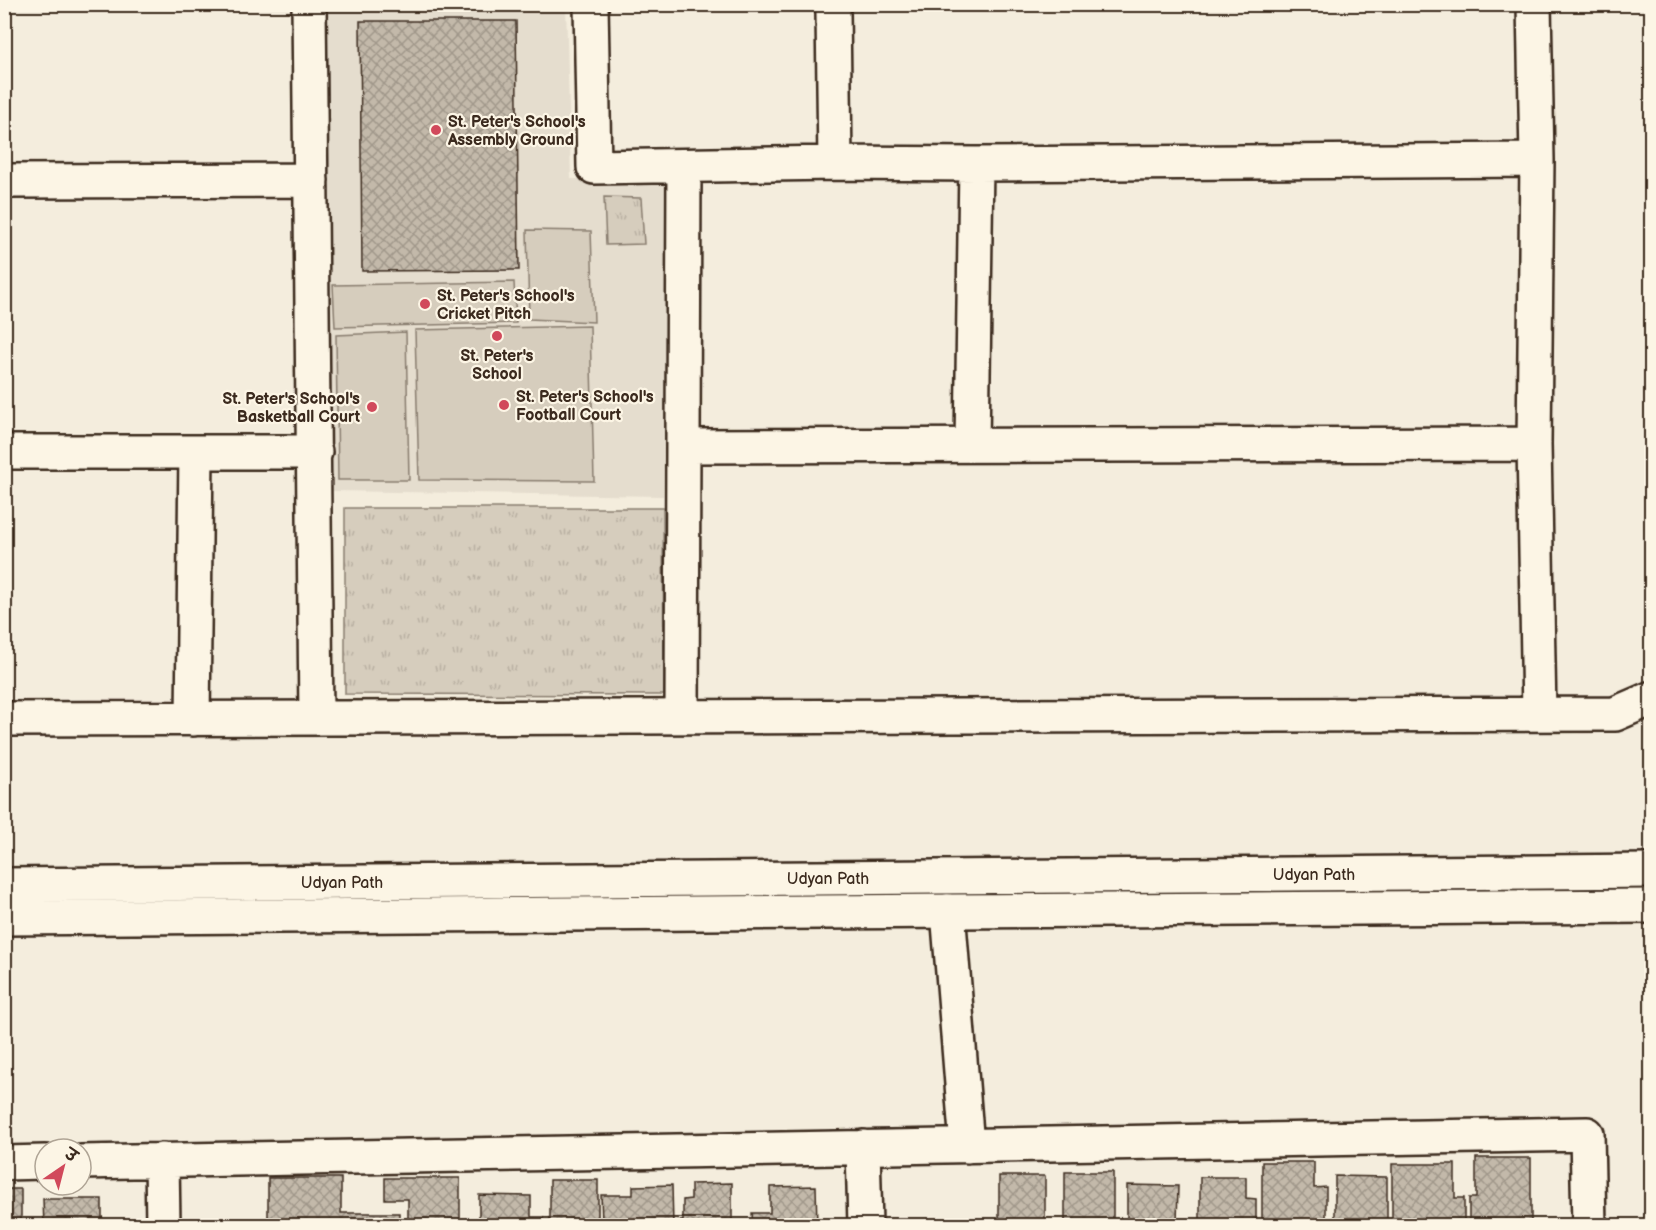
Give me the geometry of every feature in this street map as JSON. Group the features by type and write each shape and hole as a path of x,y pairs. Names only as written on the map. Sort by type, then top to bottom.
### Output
{"street":[{"path":"309,4 316,718"},
{"path":"591,4 594,167 835,163 1537,160"},
{"path":"1534,4 1537,160 1534,444 1539,714"},
{"path":"833,11 835,163"},
{"path":"972,446 976,164"},
{"path":"682,716 684,166"},
{"path":"4,181 311,180"},
{"path":"682,446 1534,444"},
{"path":"4,452 315,452"},
{"path":"193,718 196,452"},
{"path":"4,719 1615,714 1652,698"},
{"name":"Udyan Path","path":"4,885 1652,871"},
{"name":"Udyan Path","path":"4,918 1652,906"},
{"path":"948,911 967,1146"},
{"path":"93,1162 1587,1134 1590,1226"},
{"path":"863,1147 865,1226"},
{"path":"162,1160 163,1226"},
{"path":"4,1163 33,1162"}],"shaded area":[{"name":"St. Peter's School","path":"325,5 566,5 571,179 668,181 663,496 330,491"}],"green space":[{"path":"604,197 641,198 644,244 606,245"},
{"path":"527,230 591,231 594,322 529,319"},
{"name":"St. Peter's School's Cricket Pitch","path":"514,282 516,323 335,327 333,285"},
{"name":"St. Peter's School's Football Court","path":"590,326 594,481 419,480 415,330"},
{"name":"St. Peter's School's Basketball Court","path":"406,332 409,480 338,480 336,335"},
{"path":"345,508 663,508 664,695 345,694"}],"building":[{"path":"360,21 516,21 519,270 362,271"},
{"path":"1476,1158 1531,1158 1531,1226 1469,1226 1469,1198 1476,1198"},
{"path":"1262,1162 1314,1162 1314,1188 1326,1187 1326,1226 1262,1226"},
{"path":"1392,1164 1455,1164 1455,1198 1464,1198 1464,1226 1392,1226"},
{"path":"1065,1172 1113,1172 1113,1225 1123,1226 1065,1226"},
{"path":"999,1176 1045,1176 1045,1223 1058,1223 1058,1226 999,1226"},
{"path":"1335,1176 1387,1177 1387,1226 1335,1226"},
{"path":"1200,1177 1246,1177 1246,1198 1256,1199 1256,1226 1200,1226"},
{"path":"268,1178 341,1178 341,1213 399,1213 399,1226 268,1226"},
{"path":"385,1178 460,1178 460,1222 473,1222 473,1226 408,1226 408,1199 385,1199"},
{"path":"550,1180 598,1180 598,1226 550,1226"},
{"path":"732,1183 732,1223 750,1223 750,1226 678,1226 678,1221 683,1221 683,1200 691,1199 691,1184"},
{"path":"672,1185 673,1226 609,1226 609,1223 602,1223 601,1195 633,1195 633,1186"},
{"path":"1127,1185 1178,1186 1177,1223 1194,1223 1194,1226 1127,1226"},
{"path":"816,1186 817,1226 753,1226 752,1213 770,1213 770,1187"},
{"path":"4,1189 21,1189 21,1226 4,1226"},
{"path":"479,1195 531,1196 531,1217 543,1217 543,1226 479,1226"},
{"path":"43,1199 102,1199 102,1226 44,1226"}],"place":[{"name":"St. Peter's School's Assembly Ground","path":"436,130"},
{"name":"St. Peter's School's Cricket Pitch","path":"425,304"},
{"name":"St. Peter's School","path":"497,336"},
{"name":"St. Peter's School's Football Court","path":"504,405"},
{"name":"St. Peter's School's Basketball Court","path":"372,407"}]}
